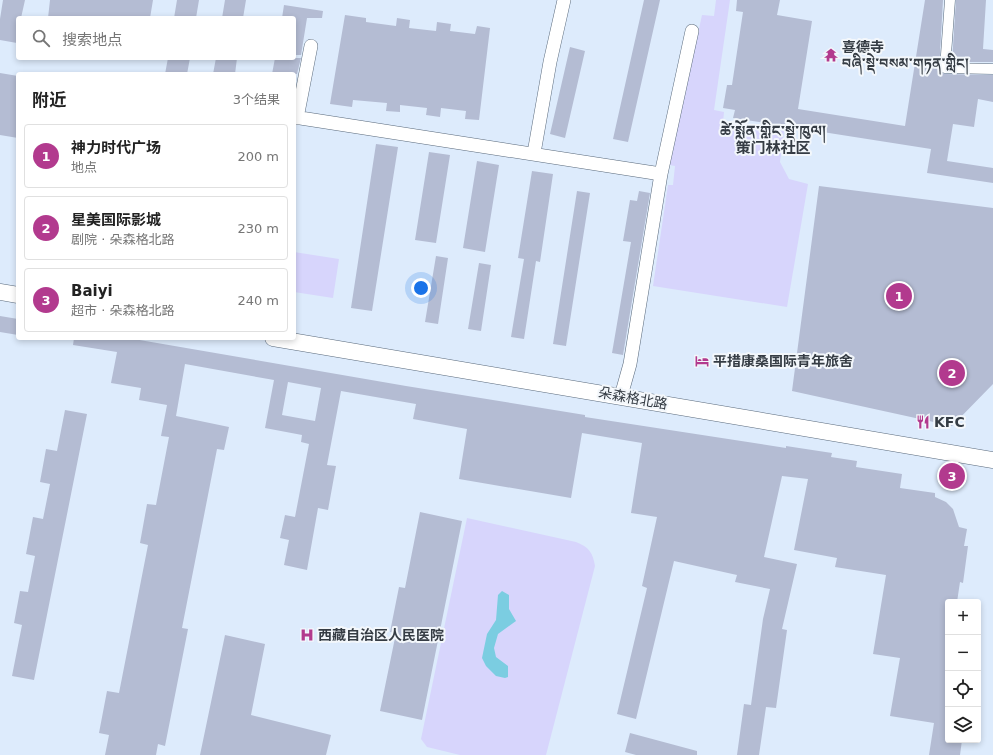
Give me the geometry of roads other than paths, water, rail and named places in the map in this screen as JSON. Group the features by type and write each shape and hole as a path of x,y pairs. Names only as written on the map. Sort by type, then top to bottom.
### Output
{"street":[{"path":"534,153 550,62 564,0"},
{"path":"950,0 945,68 993,69"},
{"path":"621,396 630,364 661,174 692,31"},
{"path":"311,46 296,117 661,174"},
{"path":"0,292 16,295"},
{"name":"朵森格北路","path":"284,340 993,460"}],"place":[{"name":"喜德寺 བཞི་སྡེ་བསམ་གཏན་གླིང།","path":"831,55"},
{"name":"神力时代广场","path":"899,296"},
{"name":"平措康桑国际青年旅舍","path":"702,361"},
{"name":"星美国际影城","path":"952,373"},
{"name":"KFC","path":"923,422"},
{"name":"Baiyi","path":"952,476"},
{"name":"西藏自治区人民医院","path":"307,635"}],"district":[{"name":"ཚེ་སྨོན་གླིང་སྡེ་ཁུལ། 策门林社区","path":"773,140"}]}
